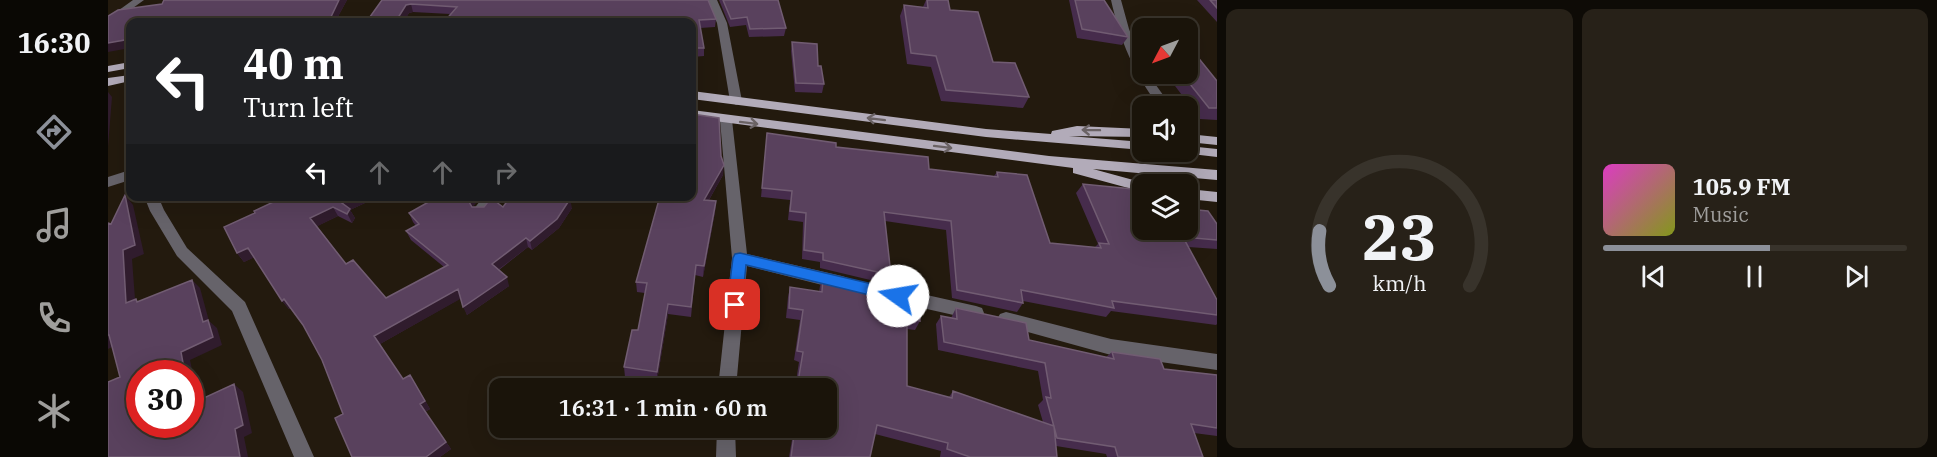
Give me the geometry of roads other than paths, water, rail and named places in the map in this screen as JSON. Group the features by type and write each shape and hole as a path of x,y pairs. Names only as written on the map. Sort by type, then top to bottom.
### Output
{"main road":[{"path":"108,69 126,66"},
{"path":"108,82 126,79"},
{"path":"696,96 1039,138 1132,145"},
{"path":"696,115 1050,161 1217,175"},
{"path":"1039,138 1077,130 1132,132"},
{"path":"1198,140 1217,141"},
{"path":"1198,144 1217,153"},
{"path":"1050,161 1132,184"},
{"path":"1198,195 1217,197"}],"street":[{"path":"108,23 139,0"},
{"path":"712,0 722,23 736,101"},
{"path":"1116,0 1121,28 1143,77 1157,96"},
{"path":"726,120 740,258 728,378"},
{"path":"108,182 126,176"},
{"path":"153,201 182,252 239,307 303,457"},
{"path":"480,210 488,201"},
{"path":"740,258 853,285"},
{"path":"887,293 1022,322 1111,348 1217,362"},
{"path":"726,438 726,457"}]}
